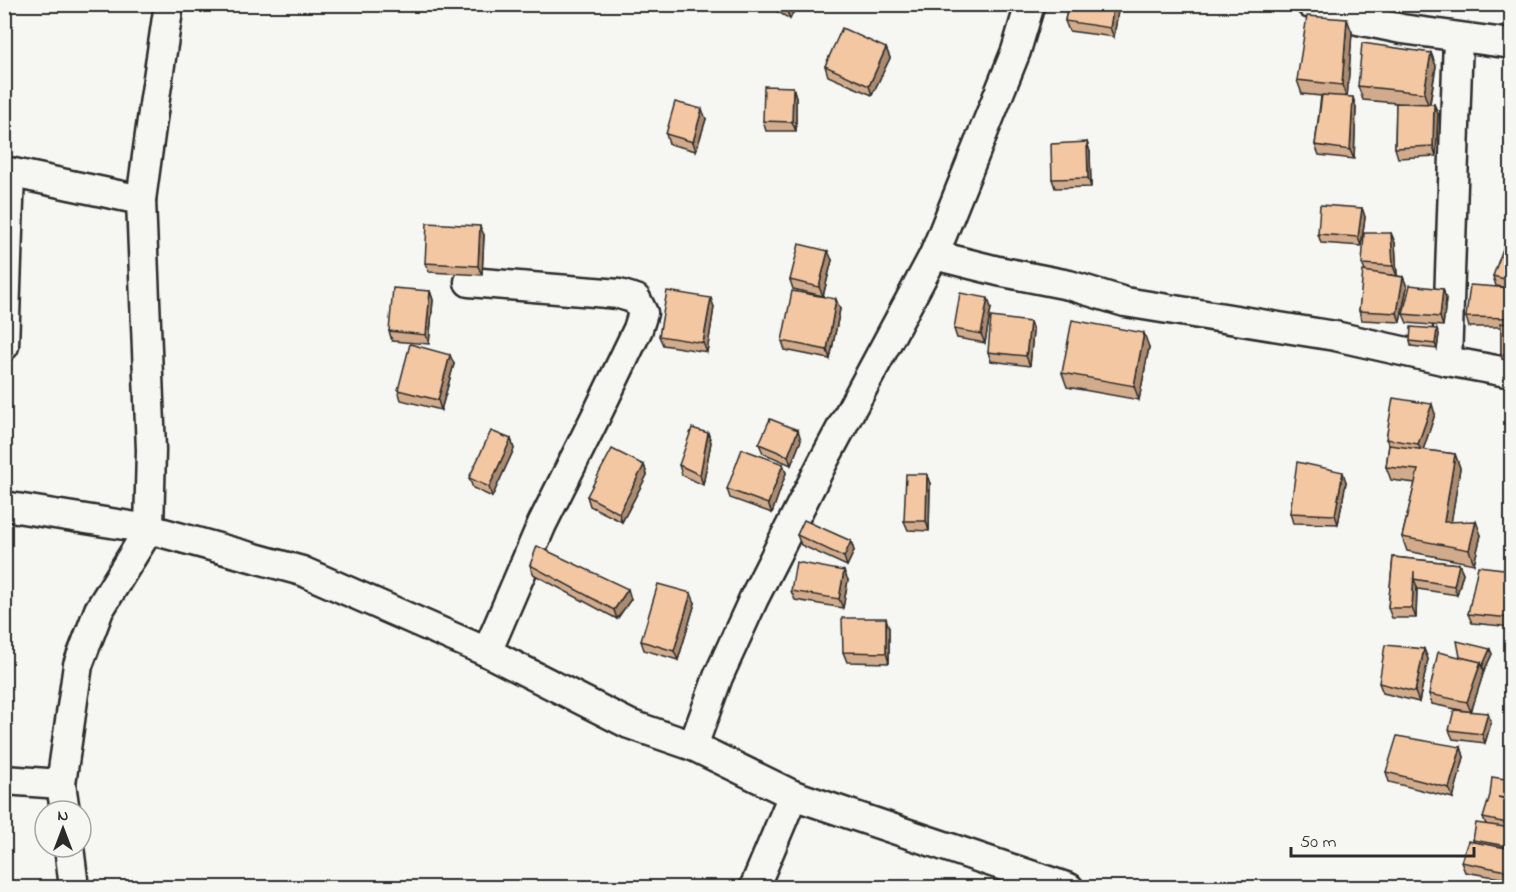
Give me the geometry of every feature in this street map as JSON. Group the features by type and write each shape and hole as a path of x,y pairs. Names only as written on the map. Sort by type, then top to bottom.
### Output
{"street":[{"path":"4,780 63,798 78,665 99,610 149,529 151,450 141,200 169,4"},
{"path":"693,746 718,677 754,598 823,462 934,255 1016,51 1030,4"},
{"path":"1311,4 1358,20 1402,30 1512,45"},
{"path":"1447,362 1458,38"},
{"path":"4,346 8,172 141,200"},
{"path":"934,255 1069,285 1125,302 1335,336 1447,362 1512,373"},
{"path":"469,282 619,294 636,299 643,313 599,410 542,524 487,652"},
{"path":"4,506 149,529 302,571 487,652 629,724 693,746 793,795 1069,888"},
{"path":"754,888 793,795"},
{"path":"70,859 73,879"}],"building":[{"path":"778,4 789,4 786,9"},
{"path":"1068,4 1114,4 1110,28 1065,21"},
{"path":"1307,16 1347,19 1342,85 1297,80"},
{"path":"842,28 886,48 869,86 825,66"},
{"path":"1362,43 1431,53 1424,93 1358,86"},
{"path":"764,86 793,87 792,122 763,121"},
{"path":"1322,95 1353,97 1350,150 1315,145"},
{"path":"675,102 702,109 693,142 666,134"},
{"path":"1396,103 1434,104 1433,146 1395,148"},
{"path":"1087,142 1088,178 1052,179 1051,144"},
{"path":"1320,205 1362,208 1358,237 1318,234"},
{"path":"427,223 480,226 478,266 425,263"},
{"path":"1364,233 1391,233 1393,266 1362,264"},
{"path":"799,244 828,251 819,287 790,280"},
{"path":"1504,246 1512,247 1512,281 1493,276"},
{"path":"1363,271 1403,277 1397,313 1359,311"},
{"path":"1410,285 1443,289 1440,317 1403,314"},
{"path":"1470,285 1512,288 1512,318 1466,317"},
{"path":"393,288 430,291 426,335 389,331"},
{"path":"667,291 711,298 703,343 659,336"},
{"path":"792,291 836,299 827,350 782,341"},
{"path":"960,293 988,298 981,334 954,329"},
{"path":"991,317 1030,322 1026,356 988,352"},
{"path":"1072,320 1144,333 1134,386 1062,373"},
{"path":"1501,323 1512,325 1512,356 1501,354"},
{"path":"1411,327 1437,329 1435,344 1410,341"},
{"path":"410,344 450,355 438,400 398,390"},
{"path":"1393,398 1432,404 1418,444 1386,439"},
{"path":"770,419 798,430 788,456 759,444"},
{"path":"692,428 708,433 700,475 679,465"},
{"path":"491,431 511,439 489,487 469,478"},
{"path":"1389,445 1455,454 1444,522 1476,521 1469,550 1402,537 1418,470 1386,467"},
{"path":"612,449 644,465 619,513 587,496"},
{"path":"742,449 783,464 768,504 727,489"},
{"path":"1297,462 1343,472 1335,515 1290,513"},
{"path":"906,474 927,474 926,521 904,521"},
{"path":"804,520 851,541 844,557 797,535"},
{"path":"537,546 628,589 614,610 530,565"},
{"path":"1393,557 1459,564 1454,586 1414,579 1414,571 1412,608 1388,608"},
{"path":"796,562 844,571 839,599 791,591"},
{"path":"1478,566 1512,570 1511,618 1468,614"},
{"path":"658,584 691,593 674,651 641,641"},
{"path":"842,618 886,618 886,653 843,652"},
{"path":"1457,641 1490,649 1482,667 1481,662 1460,657"},
{"path":"1385,645 1424,649 1415,692 1379,683"},
{"path":"1438,652 1481,662 1467,702 1429,694"},
{"path":"1454,710 1488,713 1482,734 1449,730"},
{"path":"1397,736 1461,747 1449,788 1386,772"},
{"path":"1492,777 1512,780 1512,799 1498,797 1512,801 1512,824 1483,818 1490,795"},
{"path":"1476,823 1512,828 1512,847 1473,840"},
{"path":"1468,841 1512,849 1512,872 1461,862"}]}
